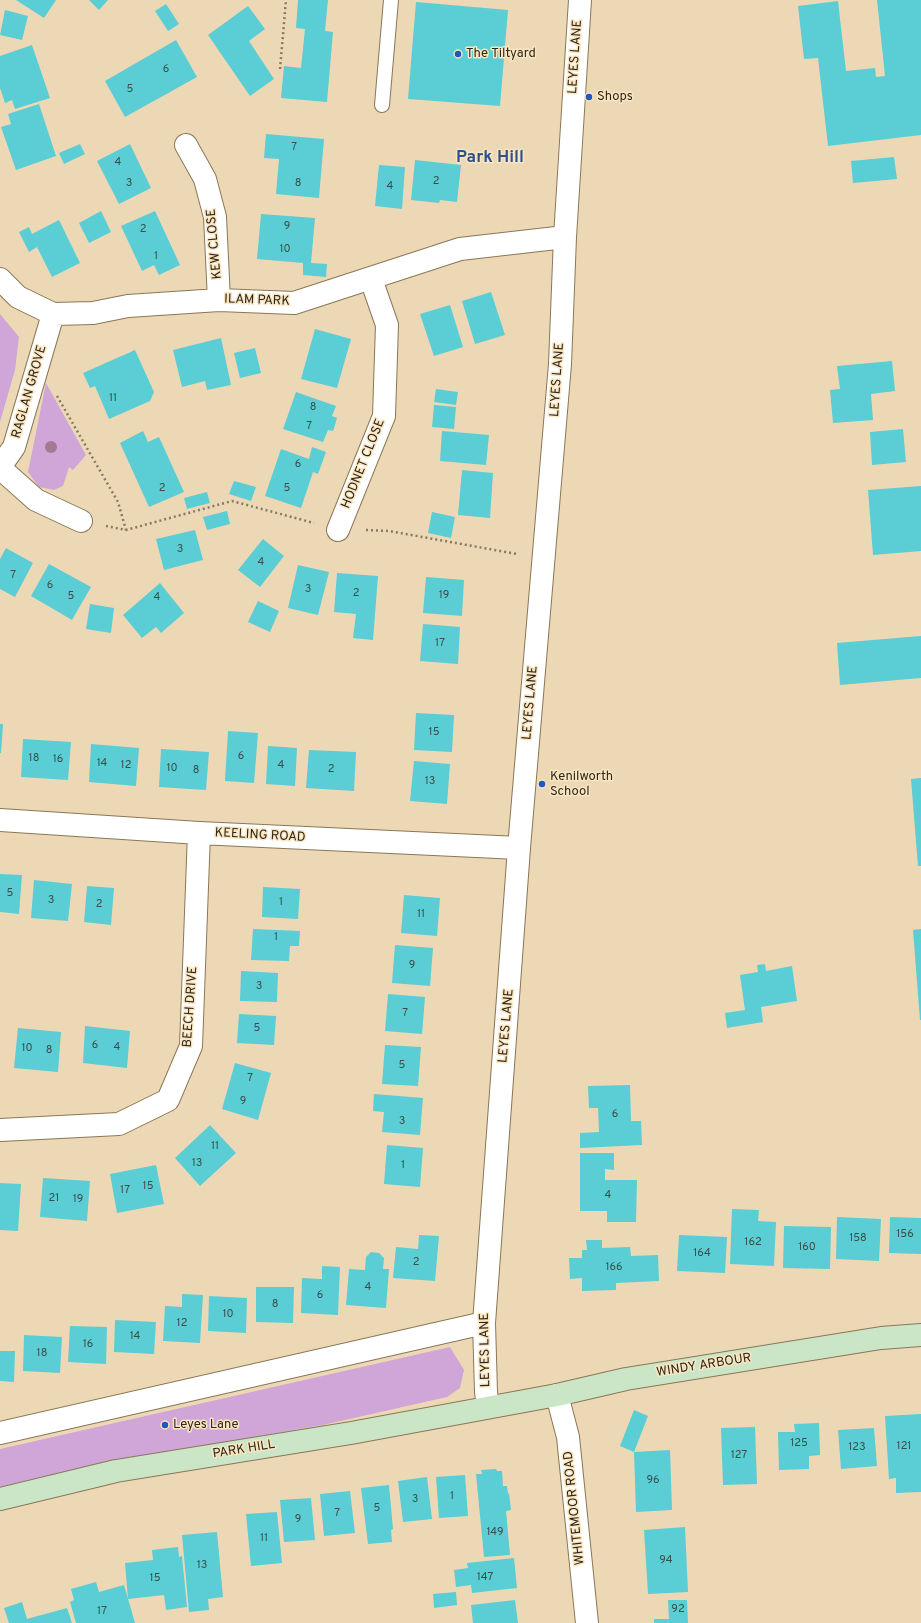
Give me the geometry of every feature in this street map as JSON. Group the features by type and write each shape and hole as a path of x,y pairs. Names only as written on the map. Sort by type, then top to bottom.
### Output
{"street":[{"name":"LEYES LANE","path":"488,1406 486,1392 484,1323 519,848 560,364 565,237 580,0"},
{"name":"KEW CLOSE","path":"186,145 205,178 215,217 219,300"},
{"name":"ILAM PARK","path":"0,279 18,297 53,314 93,314 128,306 219,300 294,303 460,249 565,237"},
{"name":"HODNET CLOSE","path":"338,530 384,416 387,325 371,279"},
{"name":"RAGLAN GROVE","path":"53,314 14,447 0,467 36,500 81,521"},
{"name":"KEELING ROAD","path":"0,820 199,833 519,848"},
{"name":"BEECH DRIVE","path":"0,1130 119,1124 168,1100 191,1046 199,833"},
{"path":"0,1433 484,1323"},
{"name":"WINDY ARBOUR","path":"488,1406 557,1395 626,1379 746,1359 880,1338 921,1335"},
{"name":"WHITEMOOR ROAD","path":"557,1395 568,1437 587,1623"},
{"name":"PARK HILL","path":"0,1499 116,1471 351,1432 488,1406"}],"lane":[{"path":"382,105 391,0"}],"path":[{"path":"280,69 286,0"},
{"path":"38,363 118,502 126,530"}],"shaded area":[{"path":"0,314 19,337 15,370 0,422"},
{"path":"46,383 86,455 73,470 69,467 63,486 54,490 39,487 28,472"},
{"path":"450,1347 464,1370 460,1388 447,1397 323,1425 110,1462 0,1487 0,1449"}],"building":[{"path":"16,0 56,0 44,18"},
{"path":"89,0 108,0 99,10"},
{"path":"298,0 328,0 325,31 333,32 327,102 281,98 284,66 301,68 305,29 296,28"},
{"path":"877,0 921,0 921,135 828,146 818,58 804,59 798,6 838,1 846,71 875,68 876,77 885,76"},
{"name":"The Tiltyard","path":"416,2 508,10 500,106 408,99"},
{"path":"166,4 179,24 168,31 155,11"},
{"path":"248,6 265,29 249,41 274,79 250,96 208,35"},
{"path":"5,10 28,16 22,40 0,35"},
{"path":"176,40 197,77 125,117 105,81"},
{"path":"32,45 50,98 15,109 12,100 5,103 0,88 0,56"},
{"path":"39,104 56,156 16,170 1,127 11,124 8,114"},
{"path":"266,134 324,139 319,198 276,194 279,159 264,158"},
{"path":"80,144 85,154 64,164 59,153"},
{"path":"130,144 151,188 119,204 97,161"},
{"path":"894,157 897,179 853,183 851,161"},
{"path":"415,160 461,165 457,202 440,200 439,203 411,200"},
{"path":"379,165 405,167 402,209 375,206"},
{"path":"101,211 111,232 89,243 79,223"},
{"path":"155,211 180,265 159,275 154,265 142,271 121,226"},
{"path":"261,214 315,218 311,263 327,264 326,277 303,275 303,263 257,259"},
{"path":"59,220 80,263 52,277 37,247 29,252 19,232 29,227 32,234"},
{"path":"491,292 505,335 475,344 462,301"},
{"path":"450,305 463,347 434,356 420,314"},
{"path":"315,329 351,339 337,388 301,379"},
{"path":"221,338 231,385 207,390 205,381 182,387 173,350"},
{"path":"255,348 261,373 240,378 234,353"},
{"path":"135,350 154,392 150,401 109,419 95,386 90,388 83,373"},
{"path":"892,361 895,391 871,394 873,420 833,423 830,390 840,389 837,366"},
{"path":"436,389 458,392 456,405 434,402"},
{"path":"296,392 336,406 332,416 337,418 333,431 328,430 323,442 283,429"},
{"path":"434,405 456,407 454,429 432,427"},
{"path":"903,429 906,462 872,465 870,432"},
{"path":"143,431 148,442 159,437 184,492 149,507 120,443"},
{"path":"442,431 489,435 486,465 440,461"},
{"path":"312,447 326,452 318,474 313,472 301,508 265,496 281,449 309,459"},
{"path":"462,470 493,473 490,518 458,515"},
{"path":"234,481 256,487 251,501 229,494"},
{"path":"921,486 921,551 873,555 868,490"},
{"path":"207,492 210,503 187,509 184,498"},
{"path":"227,511 230,524 207,530 203,517"},
{"path":"432,512 455,517 451,538 428,533"},
{"path":"195,530 203,560 164,570 156,539"},
{"path":"263,539 284,556 260,587 238,570"},
{"path":"6,548 33,563 15,597 0,589 0,559"},
{"path":"49,564 91,587 72,620 31,596"},
{"path":"298,565 329,572 318,615 288,608"},
{"path":"337,573 378,576 373,640 353,638 356,614 334,612"},
{"path":"426,577 464,580 462,616 423,613"},
{"path":"160,583 184,613 161,633 156,627 142,638 123,615"},
{"path":"258,601 279,611 270,632 248,622"},
{"path":"90,604 114,608 111,633 86,629"},
{"path":"423,624 460,627 458,664 420,661"},
{"path":"921,636 921,678 840,685 837,643"},
{"path":"416,713 454,715 452,752 414,750"},
{"path":"0,724 3,724 1,753 0,753"},
{"path":"228,731 258,733 254,783 225,781"},
{"path":"23,739 71,742 68,780 21,777"},
{"path":"91,744 139,748 136,786 89,782"},
{"path":"268,746 297,748 295,786 266,784"},
{"path":"161,749 209,752 206,790 159,787"},
{"path":"309,750 356,752 354,791 306,788"},
{"path":"414,761 450,764 447,804 410,801"},
{"path":"921,778 921,866 918,866 911,779"},
{"path":"0,874 22,875 19,914 0,912"},
{"path":"34,880 72,884 68,921 31,918"},
{"path":"87,886 114,888 111,925 84,922"},
{"path":"263,887 300,889 298,919 262,917"},
{"path":"404,895 440,898 437,936 401,933"},
{"path":"253,929 300,931 299,946 290,946 289,961 251,960"},
{"path":"921,929 921,1020 920,1020 913,930"},
{"path":"395,945 433,948 430,986 392,983"},
{"path":"765,964 766,971 792,966 797,1001 761,1007 763,1022 727,1028 725,1013 745,1010 740,975 758,972 757,965"},
{"path":"241,971 278,973 277,1002 240,1001"},
{"path":"388,994 425,997 422,1034 385,1031"},
{"path":"239,1014 276,1016 274,1045 237,1043"},
{"path":"85,1026 130,1031 127,1068 83,1063"},
{"path":"18,1028 61,1032 58,1072 14,1068"},
{"path":"385,1045 421,1047 418,1086 382,1084"},
{"path":"235,1063 271,1073 258,1120 222,1109"},
{"path":"630,1085 631,1121 641,1121 642,1145 580,1148 580,1133 599,1132 598,1108 589,1108 588,1086"},
{"path":"374,1094 423,1098 420,1135 382,1132 384,1112 373,1111"},
{"path":"210,1125 236,1153 200,1186 175,1158"},
{"path":"387,1145 423,1148 420,1187 384,1184"},
{"path":"580,1153 614,1153 614,1170 605,1169 605,1180 637,1180 636,1222 607,1222 607,1211 580,1211"},
{"path":"156,1165 164,1204 117,1213 110,1174"},
{"path":"43,1178 90,1181 87,1221 40,1217"},
{"path":"0,1183 21,1184 18,1231 0,1230"},
{"path":"732,1209 759,1210 758,1221 776,1222 774,1266 730,1264"},
{"path":"837,1217 881,1219 879,1261 836,1259"},
{"path":"890,1217 921,1218 921,1254 889,1253"},
{"path":"784,1226 831,1227 830,1269 783,1268"},
{"path":"419,1235 439,1236 435,1281 393,1278 396,1247 418,1249"},
{"path":"679,1235 727,1237 725,1273 677,1271"},
{"path":"586,1240 602,1240 602,1248 630,1247 631,1256 658,1255 659,1281 616,1283 616,1290 582,1291 582,1278 570,1279 569,1258 582,1258 582,1250 587,1250"},
{"path":"371,1252 379,1253 384,1258 383,1269 389,1269 386,1308 346,1305 349,1269 365,1270 366,1257"},
{"path":"322,1266 340,1267 338,1315 301,1313 302,1278 322,1279"},
{"path":"256,1287 294,1287 293,1323 256,1322"},
{"path":"182,1294 203,1295 200,1343 163,1341 165,1306 182,1307"},
{"path":"209,1296 247,1298 246,1333 208,1331"},
{"path":"115,1320 156,1322 154,1354 114,1352"},
{"path":"70,1326 107,1327 106,1364 68,1362"},
{"path":"24,1335 62,1337 60,1373 23,1371"},
{"path":"0,1351 15,1351 14,1382 0,1381"},
{"path":"634,1410 648,1416 634,1452 620,1446"},
{"path":"921,1414 921,1492 896,1493 896,1478 889,1479 885,1416"},
{"path":"819,1423 820,1455 809,1456 809,1469 779,1470 778,1432 795,1432 794,1424"},
{"path":"755,1427 757,1484 723,1485 721,1428"},
{"path":"874,1428 877,1466 841,1469 838,1430"},
{"path":"670,1450 672,1510 636,1512 634,1452"},
{"path":"496,1469 497,1471 502,1471 503,1486 507,1486 508,1494 509,1493 511,1510 506,1511 510,1555 484,1557 476,1474 482,1474 481,1470"},
{"path":"465,1475 468,1516 439,1518 436,1477"},
{"path":"427,1477 432,1519 403,1522 398,1481"},
{"path":"389,1485 393,1529 391,1530 392,1542 368,1544 361,1488"},
{"path":"350,1491 355,1533 324,1536 320,1494"},
{"path":"311,1498 315,1540 284,1542 280,1500"},
{"path":"277,1512 282,1563 251,1566 246,1514"},
{"path":"685,1527 688,1592 648,1594 644,1530"},
{"path":"217,1532 223,1597 208,1599 209,1610 189,1612 182,1535"},
{"path":"178,1547 179,1557 182,1556 187,1607 166,1610 164,1595 128,1599 125,1563 153,1560 152,1550"},
{"path":"514,1558 517,1588 472,1593 471,1585 456,1587 454,1570 468,1568 467,1563"},
{"path":"96,1582 99,1592 124,1585 135,1623 76,1623 70,1602 74,1600 71,1589"},
{"path":"456,1592 457,1605 434,1608 433,1594"},
{"path":"515,1600 518,1623 473,1623 471,1605"},
{"path":"668,1600 687,1600 688,1623 654,1623 654,1619 669,1619"},
{"path":"22,1602 27,1619 67,1608 72,1623 9,1623 4,1608"}],"place":[{"name":"The Tiltyard","path":"458,54"},
{"name":"Shops","path":"589,97"},
{"name":"Kenilworth School","path":"542,784"},
{"name":"Leyes Lane","path":"165,1425"}],"district":[{"name":"Park Hill","path":"490,159"}]}
